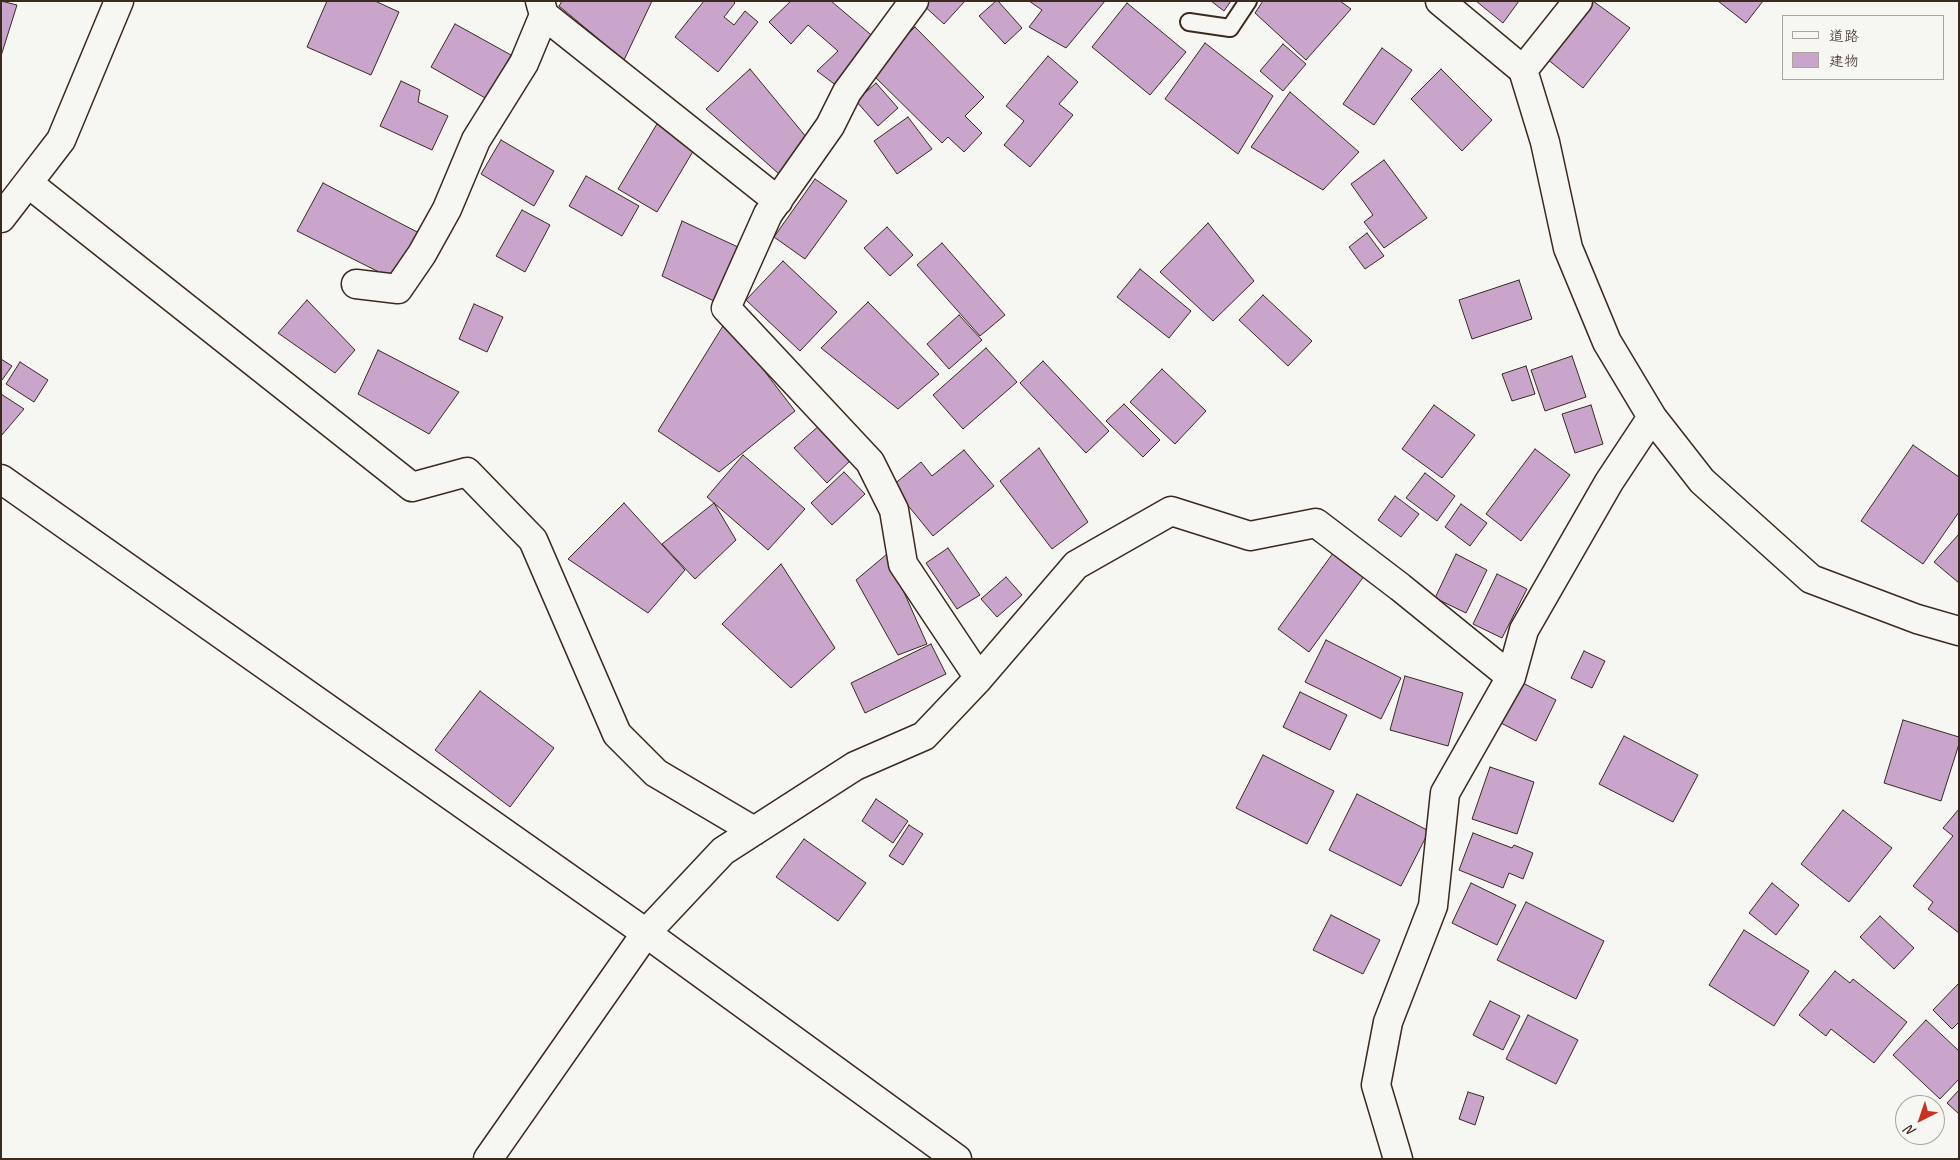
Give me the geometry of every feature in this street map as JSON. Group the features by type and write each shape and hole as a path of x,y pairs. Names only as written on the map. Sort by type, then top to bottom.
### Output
{"street":[{"path":"1,218 61,140 119,1"},
{"path":"914,1 847,92 830,126 768,214 726,308 870,462 894,510 903,564 979,678"},
{"path":"1440,1 1523,70 1545,142 1568,248 1607,342 1652,418 1702,481 1811,580 1917,619 1959,631"},
{"path":"1523,70 1578,1"},
{"path":"356,284 398,289 422,254 448,208 476,140 524,63 542,8 778,201"},
{"path":"28,183 412,487 467,472 533,540 617,734 656,773 754,832"},
{"path":"1398,1159 1376,1085 1388,1022 1433,906 1445,793 1511,677 1524,630 1609,482 1652,418"},
{"path":"1,479 646,933 957,1159"},
{"path":"488,1159 646,933 723,851 856,766 924,736 979,678 1076,565 1171,511 1250,536 1316,522 1511,677"}],"lane":[{"path":"1189,22 1230,28 1248,1"}],"building":[{"path":"1,1 17,5 1,56"},
{"path":"327,1 375,1 399,12 371,75 307,47"},
{"path":"562,1 652,1 624,60 559,6"},
{"path":"704,1 733,1 735,3 724,17 734,25 745,11 758,22 718,72 675,37"},
{"path":"791,1 831,1 876,39 837,86 817,71 838,51 808,25 791,44 769,22"},
{"path":"925,1 965,1 944,24 922,4"},
{"path":"996,1 1022,28 1005,44 979,16"},
{"path":"1029,1 1105,1 1066,48 1029,27 1042,10"},
{"path":"1211,1 1231,1 1224,11"},
{"path":"1263,1 1340,1 1351,9 1306,60 1255,13"},
{"path":"1476,1 1519,1 1503,23"},
{"path":"1593,1 1630,28 1583,88 1547,59"},
{"path":"1718,1 1763,1 1746,23"},
{"path":"1127,3 1186,52 1150,95 1092,47"},
{"path":"455,24 511,55 487,99 431,67"},
{"path":"915,27 984,97 965,116 982,133 964,152 948,137 942,143 870,72"},
{"path":"1205,43 1273,96 1238,154 1165,99"},
{"path":"1283,44 1306,64 1283,91 1260,71"},
{"path":"1382,48 1412,70 1374,125 1343,104"},
{"path":"1048,56 1078,82 1059,104 1073,115 1030,167 1004,145 1024,121 1006,106"},
{"path":"750,69 807,138 779,174 706,109"},
{"path":"1441,69 1492,120 1462,151 1411,99"},
{"path":"401,81 420,90 418,102 448,116 432,150 380,126"},
{"path":"876,83 898,108 878,126 856,101"},
{"path":"1290,92 1359,152 1323,190 1251,147"},
{"path":"908,117 932,149 897,174 874,141"},
{"path":"657,124 695,148 657,212 618,189"},
{"path":"501,140 554,171 534,206 481,174"},
{"path":"1384,160 1427,218 1384,248 1364,222 1373,215 1351,184"},
{"path":"586,176 639,206 622,236 569,206"},
{"path":"815,179 847,201 805,259 774,237"},
{"path":"323,183 421,234 391,278 297,231"},
{"path":"522,210 550,225 525,272 496,256"},
{"path":"682,221 740,248 716,302 662,276"},
{"path":"1208,223 1254,281 1213,321 1160,272"},
{"path":"887,227 913,255 890,276 864,248"},
{"path":"1367,233 1384,256 1365,269 1349,247"},
{"path":"942,243 1005,315 980,336 917,265"},
{"path":"783,261 837,312 800,351 746,300"},
{"path":"1140,269 1191,311 1169,338 1117,297"},
{"path":"1519,280 1532,319 1472,339 1459,300"},
{"path":"1263,295 1312,341 1288,366 1239,320"},
{"path":"307,300 355,350 335,373 278,333"},
{"path":"868,302 939,374 898,409 821,348"},
{"path":"474,304 503,317 487,352 459,339"},
{"path":"959,315 982,340 949,369 927,344"},
{"path":"726,321 795,411 719,472 658,431"},
{"path":"986,348 1017,382 963,429 933,395"},
{"path":"378,350 459,392 429,434 358,394"},
{"path":"1572,356 1586,397 1545,411 1531,370"},
{"path":"1,359 12,366 2,380 1,380"},
{"path":"1043,361 1109,431 1086,453 1020,383"},
{"path":"20,362 48,380 34,402 6,384"},
{"path":"1526,366 1535,394 1512,401 1502,374"},
{"path":"1162,369 1206,411 1175,444 1130,402"},
{"path":"1,394 24,409 1,436"},
{"path":"1124,404 1160,440 1143,457 1106,421"},
{"path":"1434,405 1475,435 1442,478 1402,449"},
{"path":"1591,405 1603,444 1575,453 1562,414"},
{"path":"821,424 853,458 827,483 794,448"},
{"path":"1913,445 1959,477 1959,512 1923,564 1861,521"},
{"path":"1039,448 1088,522 1052,549 1000,481"},
{"path":"1535,449 1570,475 1521,541 1486,514"},
{"path":"964,450 994,486 933,536 892,486 921,462 932,476"},
{"path":"743,455 805,509 768,550 707,497"},
{"path":"844,472 865,494 832,525 811,503"},
{"path":"1425,473 1455,496 1437,521 1406,498"},
{"path":"1395,496 1419,514 1401,537 1378,520"},
{"path":"624,503 685,570 648,613 568,559"},
{"path":"714,503 736,540 695,579 662,544"},
{"path":"1461,504 1487,523 1470,546 1445,527"},
{"path":"1959,534 1959,583 1934,562"},
{"path":"948,548 980,595 957,609 926,563"},
{"path":"1336,549 1367,572 1309,652 1278,629"},
{"path":"887,554 927,644 898,655 856,580"},
{"path":"1456,554 1487,570 1466,613 1435,598"},
{"path":"781,564 835,648 791,688 722,624"},
{"path":"1497,574 1527,589 1502,638 1473,624"},
{"path":"1006,577 1022,595 997,617 981,599"},
{"path":"1326,640 1401,678 1381,719 1305,682"},
{"path":"931,644 946,674 865,713 851,683"},
{"path":"1584,651 1605,661 1592,688 1571,678"},
{"path":"1405,676 1463,693 1448,746 1390,730"},
{"path":"1519,681 1556,700 1536,741 1499,722"},
{"path":"480,691 554,748 510,807 435,750"},
{"path":"1300,692 1347,715 1330,750 1283,727"},
{"path":"1903,720 1959,737 1959,744 1941,801 1884,783"},
{"path":"1624,736 1698,775 1673,822 1599,784"},
{"path":"1263,755 1334,791 1307,844 1236,808"},
{"path":"1490,767 1534,782 1517,834 1472,819"},
{"path":"1357,794 1429,831 1401,886 1329,850"},
{"path":"876,799 908,821 893,843 862,821"},
{"path":"1959,809 1959,933 1928,909 1933,902 1913,886 1953,836 1943,828"},
{"path":"1843,810 1892,848 1849,902 1801,864"},
{"path":"909,825 923,834 903,865 889,856"},
{"path":"1473,833 1512,848 1514,845 1533,853 1523,879 1509,873 1503,888 1459,870"},
{"path":"804,839 866,883 838,921 776,877"},
{"path":"1471,883 1516,905 1497,945 1452,923"},
{"path":"1772,883 1799,905 1776,935 1749,913"},
{"path":"1526,902 1604,941 1576,999 1497,960"},
{"path":"1331,915 1380,940 1363,974 1313,950"},
{"path":"1880,916 1914,948 1894,969 1860,937"},
{"path":"1744,930 1809,971 1774,1026 1709,985"},
{"path":"1835,971 1850,983 1853,979 1907,1022 1874,1063 1831,1029 1826,1036 1799,1015"},
{"path":"1959,983 1959,1022 1952,1029 1933,1010"},
{"path":"1490,1001 1520,1016 1503,1050 1473,1035"},
{"path":"1528,1015 1578,1040 1556,1084 1506,1059"},
{"path":"1926,1020 1959,1051 1959,1079 1944,1095 1936,1095 1893,1055"},
{"path":"1959,1090 1959,1114 1947,1103"},
{"path":"1468,1092 1484,1097 1475,1125 1459,1119"}]}
